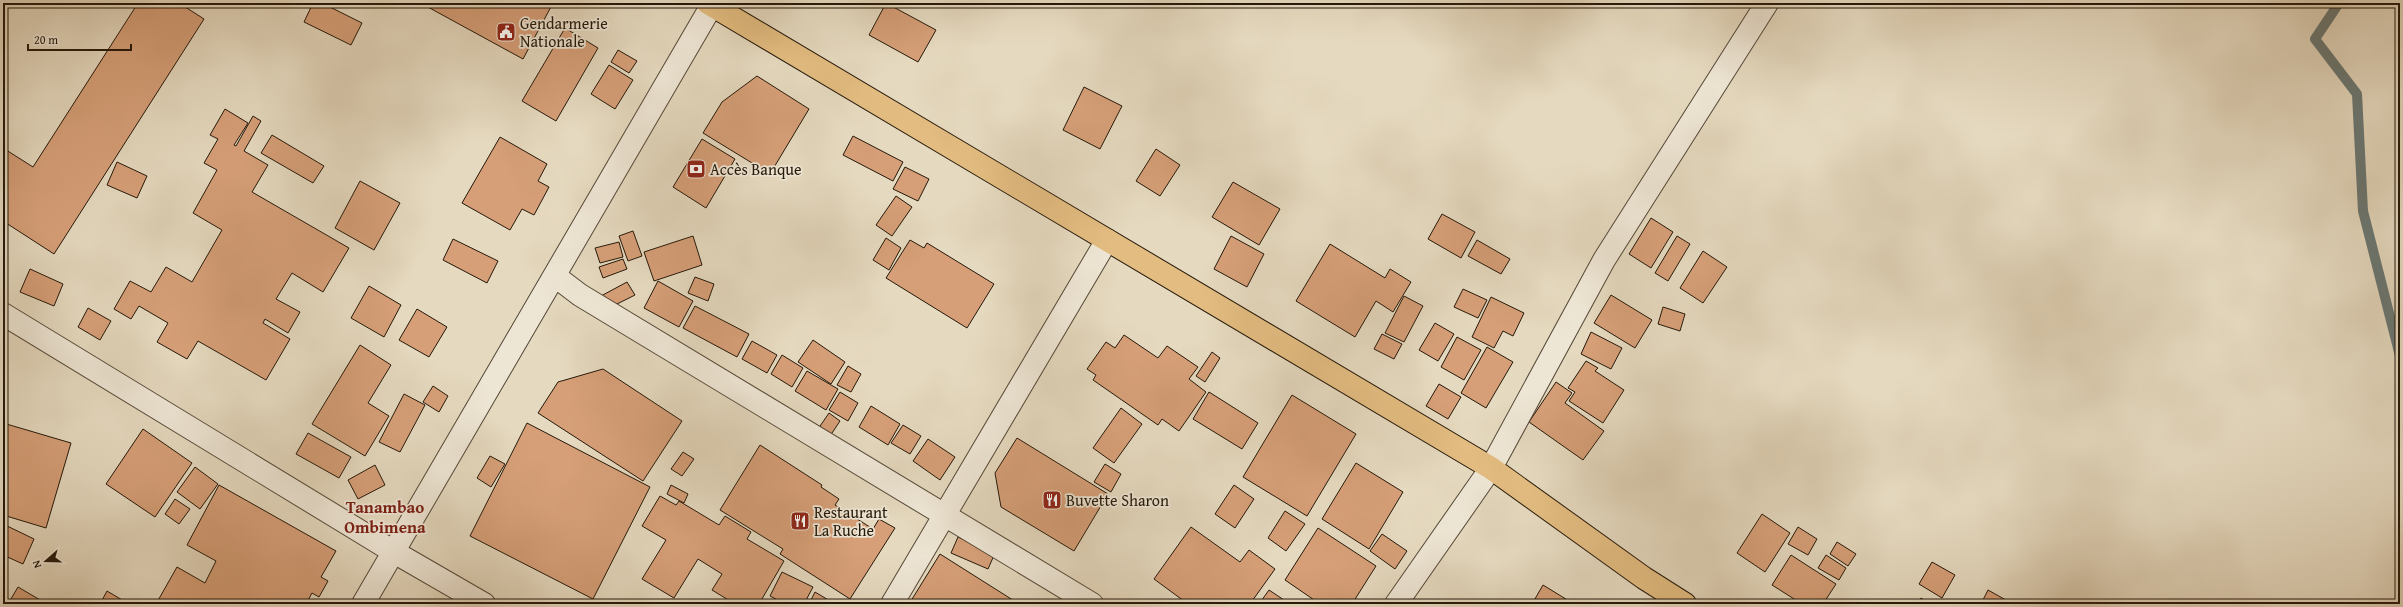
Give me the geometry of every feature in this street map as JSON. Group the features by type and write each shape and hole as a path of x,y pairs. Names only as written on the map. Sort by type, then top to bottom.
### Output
{"main road":[{"path":"710,4 1491,468 1644,578 1685,604"}],"street":[{"path":"1396,604 1491,468 1604,260 1767,3"},
{"path":"363,604 555,276 710,4"},
{"path":"892,604 1107,240"},
{"path":"555,276 580,296 1092,604"},
{"path":"3,314 394,552 484,604"}],"building":[{"path":"138,3 179,3 204,19 54,254 3,221 3,148 33,167"},
{"path":"313,3 322,3 362,23 351,45 304,22"},
{"name":"Gendarmerie Nationale","path":"428,3 553,3 523,59 426,6"},
{"path":"886,3 936,30 918,62 869,35"},
{"path":"565,28 598,48 556,121 522,101"},
{"path":"618,50 637,61 629,73 611,62"},
{"path":"609,65 633,80 615,109 591,94"},
{"path":"757,76 809,109 770,174 703,133 722,102"},
{"path":"1084,87 1122,106 1100,149 1063,130"},
{"path":"225,109 248,123 234,145 236,146 253,116 261,121 244,151 268,165 252,192 349,248 323,292 292,273 276,299 300,312 288,333 265,319 263,323 290,339 266,380 198,341 187,359 157,342 168,323 139,306 131,319 114,309 130,281 151,292 166,267 192,282 222,230 193,213 217,170 204,163 218,139 210,135"},
{"path":"272,135 324,166 313,183 261,153"},
{"path":"853,136 903,162 893,181 843,155"},
{"path":"500,137 547,164 538,181 549,187 534,215 522,209 510,230 462,203"},
{"path":"702,139 735,159 706,208 673,187"},
{"path":"1156,149 1180,165 1160,196 1136,181"},
{"path":"117,162 147,176 137,198 107,185"},
{"path":"905,167 929,179 918,201 893,189"},
{"path":"360,181 400,203 374,250 335,228"},
{"path":"1233,182 1280,209 1259,245 1212,217"},
{"path":"896,196 912,207 892,236 876,225"},
{"path":"1442,214 1475,232 1461,258 1428,239"},
{"path":"1651,218 1673,232 1651,268 1629,254"},
{"path":"633,231 642,256 628,261 619,236"},
{"path":"693,236 702,265 654,281 644,252"},
{"path":"1231,236 1264,254 1247,287 1214,269"},
{"path":"1677,236 1690,244 1668,281 1655,273"},
{"path":"886,238 901,248 889,270 873,260"},
{"path":"453,239 498,261 487,283 443,260"},
{"path":"910,240 924,248 927,243 994,284 967,328 886,278"},
{"path":"1477,240 1510,259 1501,274 1468,256"},
{"path":"619,242 623,257 600,263 595,248"},
{"path":"1330,244 1385,278 1390,269 1411,282 1393,312 1376,301 1355,337 1296,301"},
{"path":"1703,251 1727,267 1703,303 1680,288"},
{"path":"623,259 627,269 603,278 599,267"},
{"path":"30,269 63,284 54,306 20,292"},
{"path":"695,277 714,284 708,301 688,293"},
{"path":"658,281 693,301 679,327 644,308"},
{"path":"627,282 635,295 607,309 601,296"},
{"path":"369,286 401,305 384,337 351,318"},
{"path":"1463,289 1487,300 1478,318 1454,307"},
{"path":"1611,295 1652,320 1635,348 1594,323"},
{"path":"1404,296 1423,306 1404,342 1385,333"},
{"path":"1491,297 1524,313 1513,336 1503,331 1494,348 1472,337"},
{"path":"695,306 749,334 737,357 683,328"},
{"path":"1663,307 1685,314 1680,331 1658,324"},
{"path":"88,308 111,321 100,340 78,327"},
{"path":"417,309 447,327 429,357 399,340"},
{"path":"1435,323 1454,334 1438,361 1419,350"},
{"path":"1591,332 1622,348 1611,369 1581,354"},
{"path":"1382,334 1402,344 1394,359 1374,349"},
{"path":"1124,335 1158,358 1167,346 1198,367 1189,379 1206,392 1179,431 1162,419 1158,425 1093,380 1096,375 1087,369 1106,342 1115,348"},
{"path":"1457,337 1481,350 1464,380 1441,367"},
{"path":"813,340 845,362 831,384 798,362"},
{"path":"752,341 777,355 767,373 742,359"},
{"path":"360,345 391,365 368,403 389,416 365,456 312,424"},
{"path":"1487,347 1513,362 1486,408 1461,393"},
{"path":"1212,352 1220,358 1205,382 1196,376"},
{"path":"782,355 803,368 792,387 771,374"},
{"path":"1586,361 1598,368 1595,371 1624,390 1603,423 1569,401 1575,392 1568,388"},
{"path":"848,366 861,374 851,392 837,385"},
{"path":"603,369 682,421 643,481 538,413 558,382"},
{"path":"807,371 838,389 826,410 795,391"},
{"path":"1556,382 1572,393 1565,403 1604,431 1583,460 1529,422"},
{"path":"1439,384 1461,397 1448,419 1426,406"},
{"path":"433,386 448,396 439,412 423,402"},
{"path":"840,392 858,403 848,421 829,410"},
{"path":"1209,392 1258,423 1242,449 1193,419"},
{"path":"404,394 425,405 400,452 379,442"},
{"path":"1292,395 1356,434 1307,516 1243,477"},
{"path":"871,406 900,424 888,445 859,427"},
{"path":"1121,408 1142,424 1114,463 1093,448"},
{"path":"829,413 840,421 828,439 816,432"},
{"path":"3,423 71,443 46,528 3,515"},
{"path":"527,423 650,487 593,599 470,536"},
{"path":"903,425 921,436 910,454 891,443"},
{"path":"143,429 192,463 155,517 106,484"},
{"path":"308,433 351,457 339,478 296,454"},
{"name":"Buvette Sharon","path":"1017,438 1108,494 1074,551 1001,507 995,473"},
{"path":"928,439 955,457 940,480 913,461"},
{"path":"760,445 822,485 821,487 839,499 835,505 873,529 879,519 895,528 850,599 780,554 783,549 720,510"},
{"path":"683,452 694,459 682,476 671,469"},
{"path":"490,456 505,464 491,487 477,478"},
{"path":"1356,463 1403,492 1369,549 1322,519"},
{"path":"1105,464 1121,474 1111,492 1094,482"},
{"path":"375,465 385,485 358,499 348,480"},
{"path":"195,467 218,484 200,509 177,492"},
{"path":"219,485 336,551 321,577 328,581 319,597 312,593 306,604 156,604 177,567 205,583 216,561 187,545"},
{"path":"671,485 688,494 684,503 667,494"},
{"path":"1234,485 1254,499 1235,528 1215,514"},
{"path":"660,496 676,505 679,501 719,525 725,516 751,532 747,539 784,561 759,604 735,604 712,590 722,574 698,559 674,598 642,579 666,540 642,526"},
{"path":"175,499 190,509 179,524 165,514"},
{"path":"1285,511 1305,524 1286,551 1268,538"},
{"path":"1762,514 1790,533 1765,572 1737,553"},
{"path":"3,524 34,539 23,564 3,555"},
{"path":"1191,527 1240,562 1249,550 1275,569 1250,604 1188,604 1154,579"},
{"path":"1798,527 1817,539 1808,555 1788,544"},
{"path":"1318,528 1376,566 1352,604 1320,604 1285,580"},
{"path":"1382,534 1407,551 1395,569 1370,551"},
{"path":"958,537 995,553 988,569 951,553"},
{"path":"1837,542 1856,554 1848,566 1830,554"},
{"path":"940,554 1016,602 1015,604 909,604"},
{"path":"1791,555 1836,584 1823,604 1802,604 1772,585"},
{"path":"1826,555 1846,568 1839,580 1818,568"},
{"path":"1932,562 1955,575 1942,598 1919,584"},
{"path":"782,572 813,587 804,604 785,604 770,596"},
{"path":"1543,585 1574,604 1532,604"},
{"path":"18,587 47,604 8,604"},
{"path":"1269,590 1290,604 1259,604"},
{"path":"1988,590 2013,604 1981,604"},
{"path":"107,591 129,604 100,604"},
{"path":"815,592 835,604 809,604"},
{"path":"1921,598 1929,604 1917,604"}],"waterway":[{"path":"2339,3 2315,39 2357,94 2363,211 2400,356"}],"place":[{"name":"Gendarmerie Nationale","path":"506,32"},
{"name":"Accès Banque","path":"696,169"},
{"name":"Buvette Sharon","path":"1052,500"},
{"name":"Restaurant La Ruche","path":"800,521"}],"district":[{"name":"Tanambao Ombimena","path":"385,517"}]}
